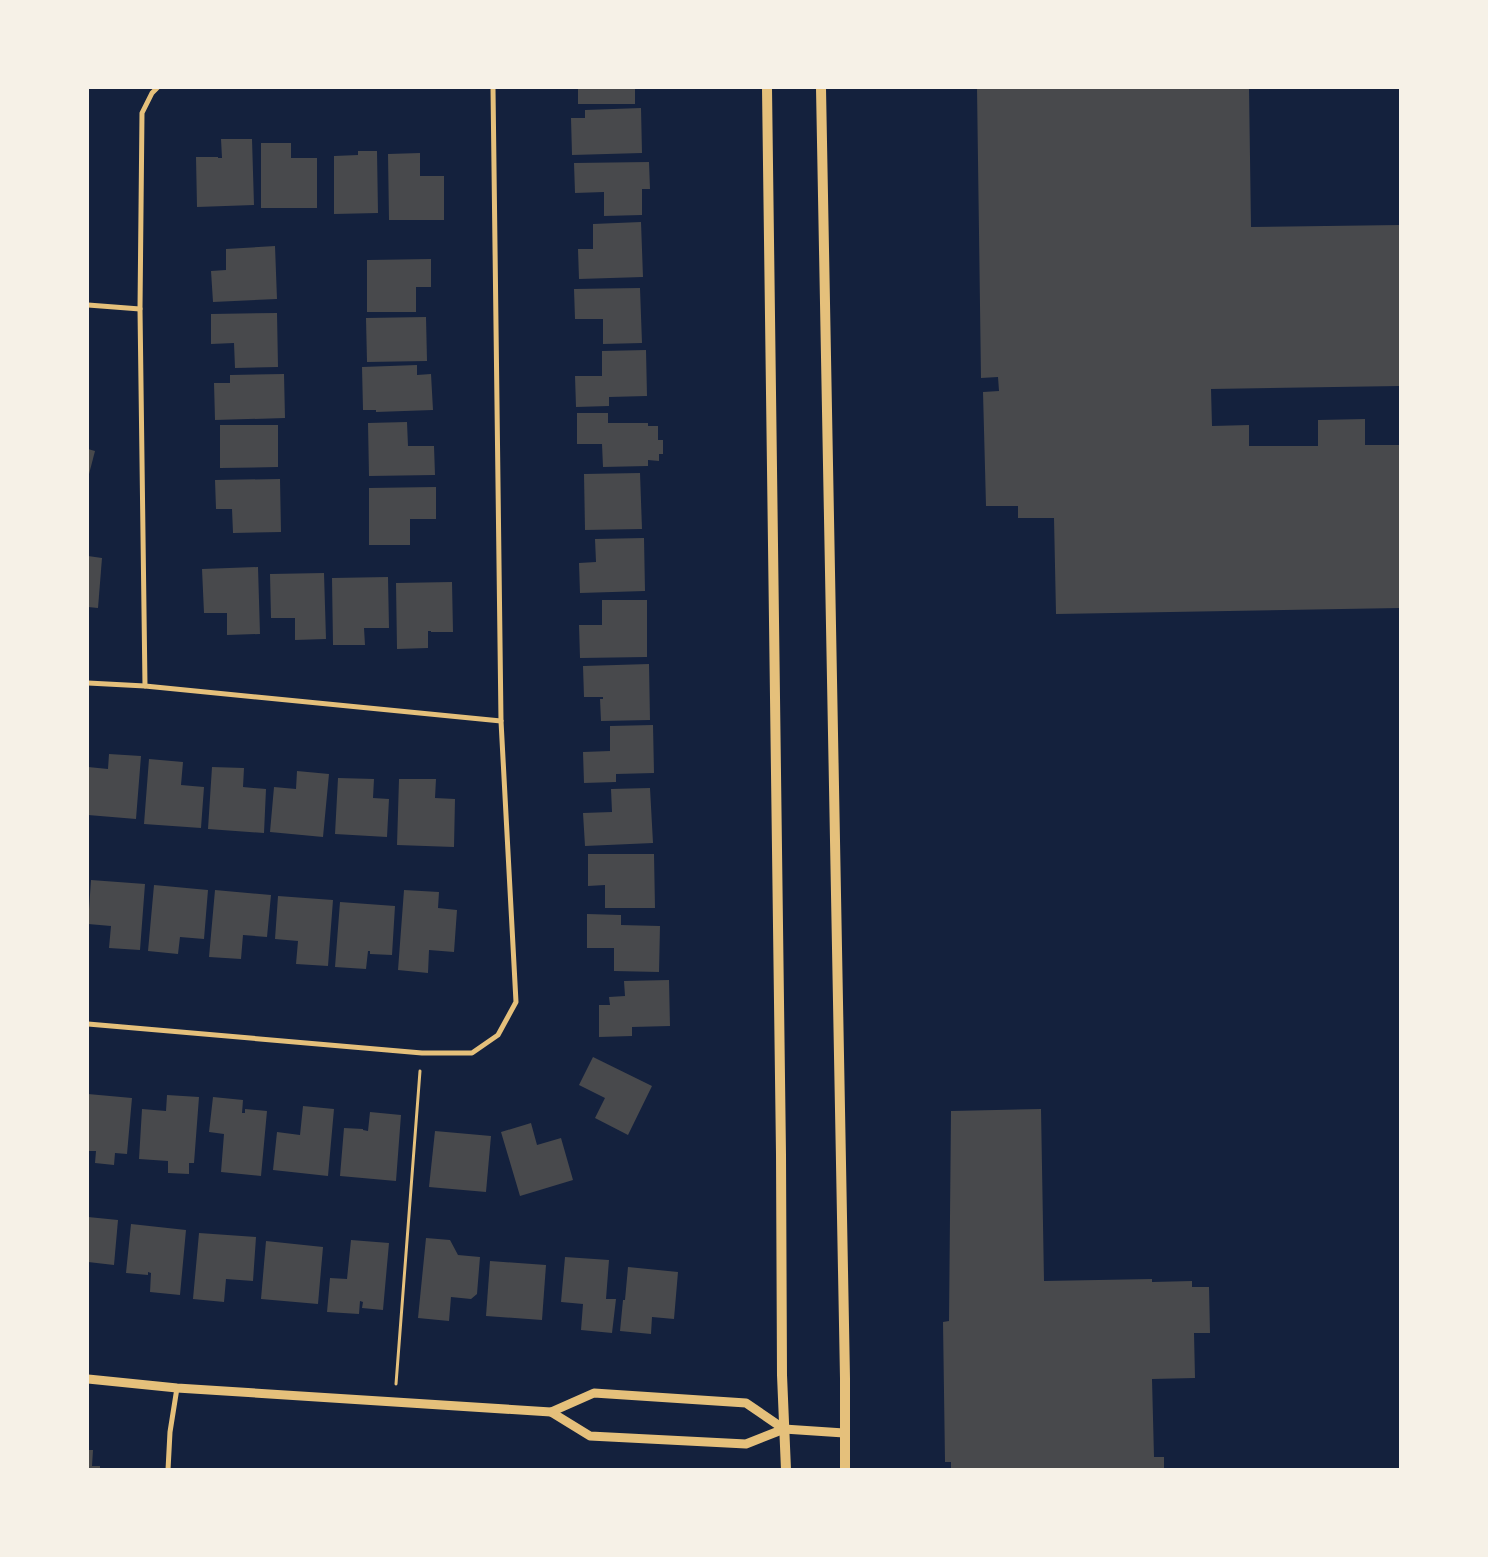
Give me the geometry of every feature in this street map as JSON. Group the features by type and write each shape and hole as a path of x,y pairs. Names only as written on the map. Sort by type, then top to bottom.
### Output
{"main road":[{"path":"767,88 781,1154 782,1376 786,1470"},
{"path":"821,88 845,1470"}],"street":[{"path":"145,686 140,309 142,114 152,93 157,88"},
{"path":"88,1024 422,1053 472,1053 498,1035 516,1002 501,721 493,88"},
{"path":"88,305 140,309"},
{"path":"88,683 145,686 501,721"},
{"path":"88,1379 177,1388 551,1412 594,1393 746,1403 784,1429"},
{"path":"168,1470 170,1432 177,1388"},
{"path":"551,1412 590,1436 746,1444 784,1429 844,1433"}],"path":[{"path":"395,1402 422,1053"}],"building":[{"path":"578,88 635,88 635,104 578,104"},
{"path":"977,88 1249,88 1251,227 1400,225 1400,386 1211,389 1212,426 1249,425 1249,446 1318,446 1318,420 1365,419 1365,445 1400,445 1400,608 1056,614 1054,518 1018,518 1018,506 986,506 983,392 999,391 998,377 981,378"},
{"path":"641,108 642,153 572,155 571,118 585,118 585,110"},
{"path":"221,139 252,139 254,205 197,207 196,157 222,158"},
{"path":"261,143 291,143 291,158 317,158 317,208 261,208"},
{"path":"358,151 377,151 378,213 334,214 334,156 358,155"},
{"path":"420,153 420,176 444,176 444,220 389,220 388,154"},
{"path":"649,162 650,189 642,189 642,215 604,216 604,192 575,193 574,163"},
{"path":"641,222 643,277 579,279 578,249 593,249 593,224"},
{"path":"275,246 277,299 213,302 211,271 226,270 226,249"},
{"path":"431,259 431,287 416,287 416,312 367,312 367,260"},
{"path":"640,288 642,343 603,344 603,319 575,319 574,289"},
{"path":"277,313 278,367 235,368 234,343 211,344 211,314"},
{"path":"426,317 427,361 367,362 366,318"},
{"path":"646,350 647,396 609,397 609,406 576,407 575,376 602,376 602,351"},
{"path":"417,365 417,375 431,374 433,410 376,412 376,410 363,410 362,367"},
{"path":"284,374 285,418 215,420 214,383 230,383 230,375"},
{"path":"577,413 608,413 608,423 648,423 648,426 658,426 658,440 663,440 663,454 659,454 659,461 648,460 648,466 603,467 602,444 577,444"},
{"path":"407,422 408,446 434,446 435,475 369,476 368,423"},
{"path":"220,425 278,425 278,467 220,468"},
{"path":"88,449 95,451 88,478"},
{"path":"640,473 642,529 585,530 584,474"},
{"path":"280,479 281,532 233,533 232,509 216,509 215,480"},
{"path":"436,487 436,519 410,519 410,545 369,545 369,488"},
{"path":"644,538 645,591 580,593 579,563 596,562 595,539"},
{"path":"88,556 102,558 98,608 88,607"},
{"path":"258,567 260,634 227,635 227,613 204,613 202,569"},
{"path":"324,573 326,639 295,640 295,618 271,618 270,574"},
{"path":"388,577 389,628 364,628 365,645 333,645 332,578"},
{"path":"452,582 453,632 428,631 428,648 397,649 396,583"},
{"path":"602,600 647,600 647,657 580,658 579,625 602,625"},
{"path":"649,664 650,720 601,721 600,699 603,699 603,697 584,697 583,666"},
{"path":"653,725 654,773 616,774 616,782 584,783 583,752 610,751 610,726"},
{"path":"109,754 141,756 136,819 88,815 88,767 108,769"},
{"path":"149,759 183,762 181,785 204,787 201,828 144,824"},
{"path":"212,767 244,768 243,787 266,789 264,833 208,829"},
{"path":"297,771 329,774 323,837 270,832 274,787 296,789"},
{"path":"338,778 374,779 373,798 389,799 387,837 335,834"},
{"path":"399,779 436,779 435,798 455,799 454,847 397,845"},
{"path":"650,788 653,843 585,846 583,813 612,812 611,789"},
{"path":"588,854 654,854 655,908 605,908 605,885 588,886"},
{"path":"91,880 145,884 140,950 109,948 111,926 88,924"},
{"path":"154,885 208,890 204,939 180,937 178,954 148,951"},
{"path":"215,890 271,895 267,937 243,935 241,959 209,957"},
{"path":"404,890 439,892 438,908 457,910 454,952 429,950 428,973 398,970"},
{"path":"278,896 333,900 328,966 296,964 298,941 275,939"},
{"path":"340,902 395,906 392,955 370,954 370,951 368,951 366,969 335,967"},
{"path":"587,914 621,915 621,925 660,926 659,972 614,971 614,948 587,948"},
{"path":"669,980 670,1026 632,1027 632,1036 599,1037 599,1005 610,1005 609,997 625,996 624,981"},
{"path":"593,1057 652,1086 628,1135 595,1118 605,1098 579,1085"},
{"path":"88,1094 132,1098 127,1154 115,1153 114,1165 95,1163 96,1151 88,1151"},
{"path":"167,1095 199,1097 194,1163 189,1163 189,1174 168,1173 168,1161 139,1159 142,1109 166,1111"},
{"path":"213,1097 243,1100 242,1113 245,1113 245,1109 267,1111 261,1176 221,1172 224,1134 209,1132"},
{"path":"303,1106 334,1109 328,1176 273,1170 277,1132 300,1135"},
{"path":"1041,1109 1044,1281 1152,1279 1152,1282 1192,1281 1192,1287 1209,1287 1210,1333 1194,1333 1195,1378 1152,1379 1154,1457 1164,1457 1164,1468 1154,1468 1154,1470 951,1470 951,1462 945,1462 943,1322 949,1321 951,1111"},
{"path":"370,1112 401,1115 396,1181 340,1176 344,1128 368,1131"},
{"path":"531,1123 537,1145 561,1138 573,1180 520,1196 501,1132"},
{"path":"435,1131 491,1136 486,1192 429,1187"},
{"path":"88,1217 118,1220 114,1265 88,1262"},
{"path":"131,1224 186,1230 180,1295 150,1292 151,1273 148,1272 148,1275 126,1273"},
{"path":"199,1233 256,1237 253,1281 226,1279 224,1302 193,1299"},
{"path":"426,1238 450,1240 458,1255 480,1257 477,1294 471,1299 451,1297 449,1321 418,1318"},
{"path":"351,1240 389,1243 383,1310 362,1308 363,1302 360,1301 359,1314 327,1312 330,1278 347,1279"},
{"path":"266,1241 323,1247 318,1304 261,1299"},
{"path":"565,1257 609,1260 606,1299 616,1299 612,1333 581,1330 583,1304 561,1302"},
{"path":"490,1261 546,1265 542,1320 486,1316"},
{"path":"628,1267 678,1272 674,1319 652,1317 651,1334 620,1331"},
{"path":"88,1450 93,1450 92,1466 100,1466 100,1470 88,1470"}]}
